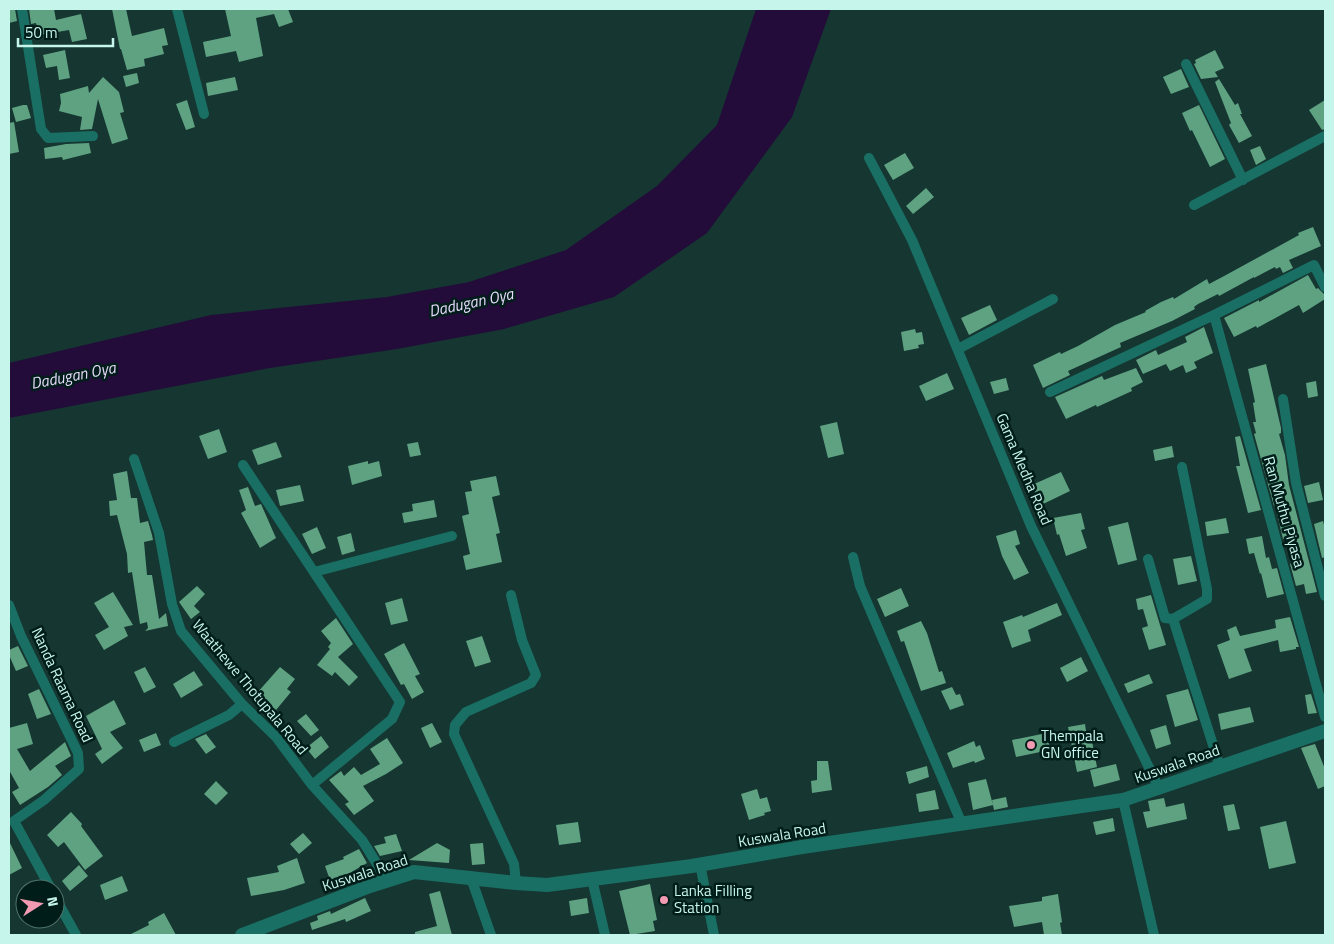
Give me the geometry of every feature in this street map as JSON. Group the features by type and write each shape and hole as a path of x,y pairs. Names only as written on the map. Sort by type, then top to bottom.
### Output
{"street":[{"path":"22,9 40,129 48,138 93,136"},
{"path":"177,9 204,114"},
{"path":"1186,64 1243,180"},
{"path":"1194,206 1325,136"},
{"name":"Gama Medha Road","path":"869,158 912,240 1031,526 1159,788"},
{"path":"1050,392 1214,315 1314,265 1325,288"},
{"path":"958,349 1052,299"},
{"name":"Ran Muthu Piyasa","path":"1214,315 1325,717"},
{"path":"1283,399 1296,483 1325,596"},
{"name":"Waathewe Thotupala Road","path":"134,459 159,533 172,604 181,631 242,704 276,737 312,785 362,840 387,880"},
{"path":"243,465 400,702 392,719 312,785"},
{"path":"1148,559 1165,618 1174,619 1207,599 1207,589 1182,467"},
{"path":"314,572 452,536"},
{"path":"853,557 860,586 962,824"},
{"path":"511,595 522,640 536,675 530,683 466,712 456,725 454,734 514,864 516,883"},
{"name":"Nanda Raama Road","path":"9,605 21,636 78,753 79,769 44,800 11,817 45,879"},
{"path":"1174,619 1220,767"},
{"path":"174,742 229,714 242,704"},
{"name":"Kuswala Road","path":"242,935 387,880 414,872 546,885 700,864 802,847 1123,800 1325,731"},
{"path":"1123,800 1154,935"},
{"path":"700,864 714,935"},
{"path":"471,878 491,935"},
{"path":"592,878 605,935"},
{"path":"65,915 76,935"}],"water":[{"name":"Dadugan Oya","path":"756,9 831,9 792,117 707,233 614,297 504,329 397,349 270,368 9,418 9,363 211,315 387,297 469,282 566,250 657,186 717,125"}],"building":[{"path":"9,9 15,9 17,21 9,23"},
{"path":"29,9 54,9 56,20 81,14 87,39 72,42 69,30 40,35 36,23 31,24"},
{"path":"112,9 126,9 132,36 164,28 168,45 162,46 164,54 144,59 145,66 127,70 120,49"},
{"path":"225,9 288,9 293,22 279,27 274,14 256,18 263,56 239,62 236,51 206,57 203,42 231,36"},
{"path":"65,50 70,78 59,80 57,66 46,68 43,55"},
{"path":"1215,50 1224,68 1215,72 1218,77 1201,79 1194,64 1196,63 1195,60"},
{"path":"1181,69 1189,87 1171,94 1163,77"},
{"path":"137,73 139,83 126,87 123,76"},
{"path":"103,77 119,92 124,112 120,113 128,139 112,144 98,99 92,129 80,130 82,117 59,111 61,103 60,94 88,86 89,93"},
{"path":"235,77 238,90 208,96 206,83"},
{"path":"1219,79 1235,105 1238,103 1242,114 1240,114 1252,136 1239,143 1229,125 1231,123 1215,82"},
{"path":"187,100 195,127 186,130 176,104"},
{"path":"1325,100 1325,129 1322,130 1309,110"},
{"path":"27,105 31,118 16,122 12,108"},
{"path":"1199,105 1225,159 1210,167 1182,113"},
{"path":"14,122 19,152 9,154 9,123"},
{"path":"89,143 91,153 63,160 62,157 45,159 44,148 66,144"},
{"path":"1260,146 1266,159 1256,165 1250,150"},
{"path":"905,153 914,168 893,180 884,165"},
{"path":"926,188 934,197 913,214 906,206"},
{"path":"1313,227 1321,246 1289,260 1293,268 1283,273 1280,267 1276,269 1275,267 1219,296 1218,294 1172,321 1120,343 1121,347 1068,371 1070,375 1043,388 1033,365 1078,346 1115,325 1146,312 1161,302 1173,297 1174,299 1207,279 1209,284 1299,235 1298,233"},
{"path":"1308,275 1316,289 1318,288 1324,294 1325,299 1303,313 1299,305 1257,328 1256,326 1234,337 1224,318 1259,300 1259,302"},
{"path":"990,305 997,320 969,335 961,318"},
{"path":"1204,327 1213,353 1194,362 1197,368 1186,373 1183,365 1170,371 1166,364 1143,374 1136,360 1156,350 1158,355 1187,342 1185,337"},
{"path":"915,329 916,333 922,332 924,344 918,345 919,348 904,351 901,332"},
{"path":"1266,364 1281,428 1281,433 1279,434 1285,455 1289,485 1317,592 1306,594 1304,584 1296,586 1286,538 1283,539 1254,434 1256,433 1253,422 1256,422 1253,403 1255,402 1248,369"},
{"path":"1136,368 1143,382 1131,388 1132,391 1066,419 1055,397 1102,376 1104,380"},
{"path":"947,373 954,389 926,401 919,386"},
{"path":"1006,378 1009,390 994,394 990,382"},
{"path":"1316,381 1318,396 1308,398 1306,383"},
{"path":"837,422 844,454 828,458 820,426"},
{"path":"219,429 227,452 208,459 199,436"},
{"path":"1240,436 1261,510 1248,513 1236,466 1240,466 1235,437"},
{"path":"276,442 282,457 258,465 252,450"},
{"path":"418,442 421,455 410,457 407,444"},
{"path":"1172,446 1174,457 1155,461 1153,450"},
{"path":"368,461 368,464 379,461 382,476 352,485 348,466"},
{"path":"127,471 131,498 137,498 140,523 148,521 152,535 153,540 144,542 147,575 152,575 159,619 166,613 168,626 145,631 148,628 147,622 140,624 132,572 128,573 127,554 117,515 110,516 109,501 117,500 113,474"},
{"path":"1061,472 1070,491 1041,505 1032,485"},
{"path":"496,476 500,495 492,497 500,533 496,534 502,562 466,570 463,556 470,554 462,516 469,514 465,492 472,491 470,481"},
{"path":"1319,482 1323,500 1308,503 1304,486"},
{"path":"300,485 304,501 280,506 276,490"},
{"path":"248,487 255,506 261,504 276,538 260,548 241,513 246,510 239,490"},
{"path":"434,500 437,517 404,523 402,513 413,511 412,504"},
{"path":"1081,513 1085,529 1081,530 1087,548 1066,556 1059,534 1057,535 1053,518"},
{"path":"1226,518 1229,533 1207,536 1205,522"},
{"path":"1323,521 1325,529 1325,557 1322,558 1314,524"},
{"path":"1128,522 1137,560 1118,565 1108,527"},
{"path":"317,527 326,548 312,554 302,534"},
{"path":"1016,530 1020,544 1015,546 1029,573 1014,580 1002,556 996,536"},
{"path":"351,533 355,551 342,555 337,537"},
{"path":"1262,536 1266,558 1269,557 1272,569 1277,568 1284,594 1267,598 1254,553 1249,554 1246,539"},
{"path":"1191,556 1197,581 1178,585 1173,559"},
{"path":"197,586 205,594 194,606 200,612 191,619 179,602"},
{"path":"901,588 909,606 885,617 877,599"},
{"path":"113,592 133,625 124,627 128,636 104,650 95,635 109,627 94,603"},
{"path":"1151,595 1166,645 1149,650 1142,628 1148,626 1143,609 1138,610 1136,599"},
{"path":"402,598 408,621 391,625 385,603"},
{"path":"1057,603 1062,615 1028,630 1031,641 1012,648 1003,622 1022,615 1023,617"},
{"path":"1290,617 1299,647 1280,652 1278,640 1244,649 1252,671 1229,679 1217,645 1230,640 1227,630 1236,626 1240,636 1276,628 1275,620"},
{"path":"336,618 353,644 338,657 358,677 349,686 335,672 332,676 317,665 330,649 328,647 331,643 321,631"},
{"path":"921,621 927,633 939,672 942,671 946,683 921,691 904,641 901,642 897,631"},
{"path":"482,636 491,662 475,667 466,641"},
{"path":"404,643 420,674 415,676 424,692 412,699 404,684 401,685 384,654"},
{"path":"18,646 28,666 16,671 9,655 9,650"},
{"path":"1081,657 1088,671 1067,682 1060,668"},
{"path":"145,667 156,687 144,693 134,672"},
{"path":"280,667 295,679 287,689 291,692 276,710 257,693"},
{"path":"194,671 203,685 181,698 173,684"},
{"path":"1149,674 1153,683 1128,693 1124,684"},
{"path":"952,687 956,695 960,694 964,705 950,710 941,691"},
{"path":"39,689 51,714 37,719 28,694"},
{"path":"1188,689 1198,720 1175,727 1166,695"},
{"path":"1311,694 1317,713 1308,714 1305,695"},
{"path":"114,700 126,724 110,732 123,748 102,764 95,754 102,749 86,716"},
{"path":"1250,707 1254,722 1221,730 1218,714"},
{"path":"306,714 319,730 311,736 297,721"},
{"path":"27,723 33,744 17,749 30,771 65,742 71,756 55,766 62,775 48,787 20,805 12,792 19,788 9,770 9,728"},
{"path":"432,723 442,742 430,748 421,728"},
{"path":"1085,724 1086,731 1090,731 1097,767 1077,772 1068,727"},
{"path":"1166,725 1171,744 1156,749 1150,730"},
{"path":"156,733 161,745 144,752 139,740"},
{"name":"Thempala GN office","path":"1047,733 1050,750 1016,757 1012,740"},
{"path":"206,734 216,747 206,754 195,739"},
{"path":"321,736 329,747 315,759 306,748"},
{"path":"387,738 403,763 363,786 374,801 354,815 345,804 349,802 329,780 341,771 344,776 354,767 361,775 380,764 370,749"},
{"path":"974,741 976,747 980,745 985,759 953,768 947,753"},
{"path":"1315,744 1325,769 1325,786 1318,789 1301,748"},
{"path":"817,761 828,761 832,790 812,793 811,781 817,780"},
{"path":"1116,764 1120,780 1094,787 1090,770"},
{"path":"927,766 929,777 909,784 906,772"},
{"path":"986,779 993,805 973,810 968,783"},
{"path":"216,781 228,793 216,805 204,794"},
{"path":"757,789 760,799 767,797 771,811 749,820 741,794"},
{"path":"935,790 939,809 919,812 916,794"},
{"path":"1006,797 1008,807 994,810 992,800"},
{"path":"1164,798 1166,807 1184,803 1187,819 1147,828 1143,812 1150,811 1148,801"},
{"path":"1234,804 1240,829 1228,831 1223,806"},
{"path":"71,812 82,824 81,826 103,856 85,870 64,842 58,847 47,835"},
{"path":"1113,818 1115,831 1096,835 1093,822"},
{"path":"1286,821 1296,863 1269,869 1260,827"},
{"path":"578,822 581,842 559,845 556,825"},
{"path":"303,833 312,843 299,854 290,844"},
{"path":"396,834 402,851 380,856 374,846 386,843 384,837"},
{"path":"9,841 22,868 9,875"},
{"path":"437,843 450,850 449,863 409,860"},
{"path":"483,843 485,864 472,865 470,844"},
{"path":"359,849 367,863 348,874 330,880 325,866 344,859 343,857"},
{"path":"297,858 305,883 284,890 251,896 247,878 279,872 277,866"},
{"path":"79,865 88,876 70,891 65,885 64,879"},
{"path":"122,876 128,891 105,900 100,885"},
{"path":"650,884 657,920 653,921 655,931 630,935 619,891"},
{"path":"440,891 452,935 415,935 415,932 437,926 429,894"},
{"path":"1058,894 1062,935 1044,935 1042,922 1014,927 1009,906 1042,901 1042,897"},
{"path":"365,898 371,911 346,922 345,919 312,930 310,923 318,920 317,916 330,911 331,914"},
{"path":"587,898 589,913 571,916 569,901"},
{"path":"164,913 176,935 129,935 149,925 148,922"}],"place":[{"name":"Thempala GN office","path":"1031,745"},
{"name":"Lanka Filling Station","path":"664,900"}]}
